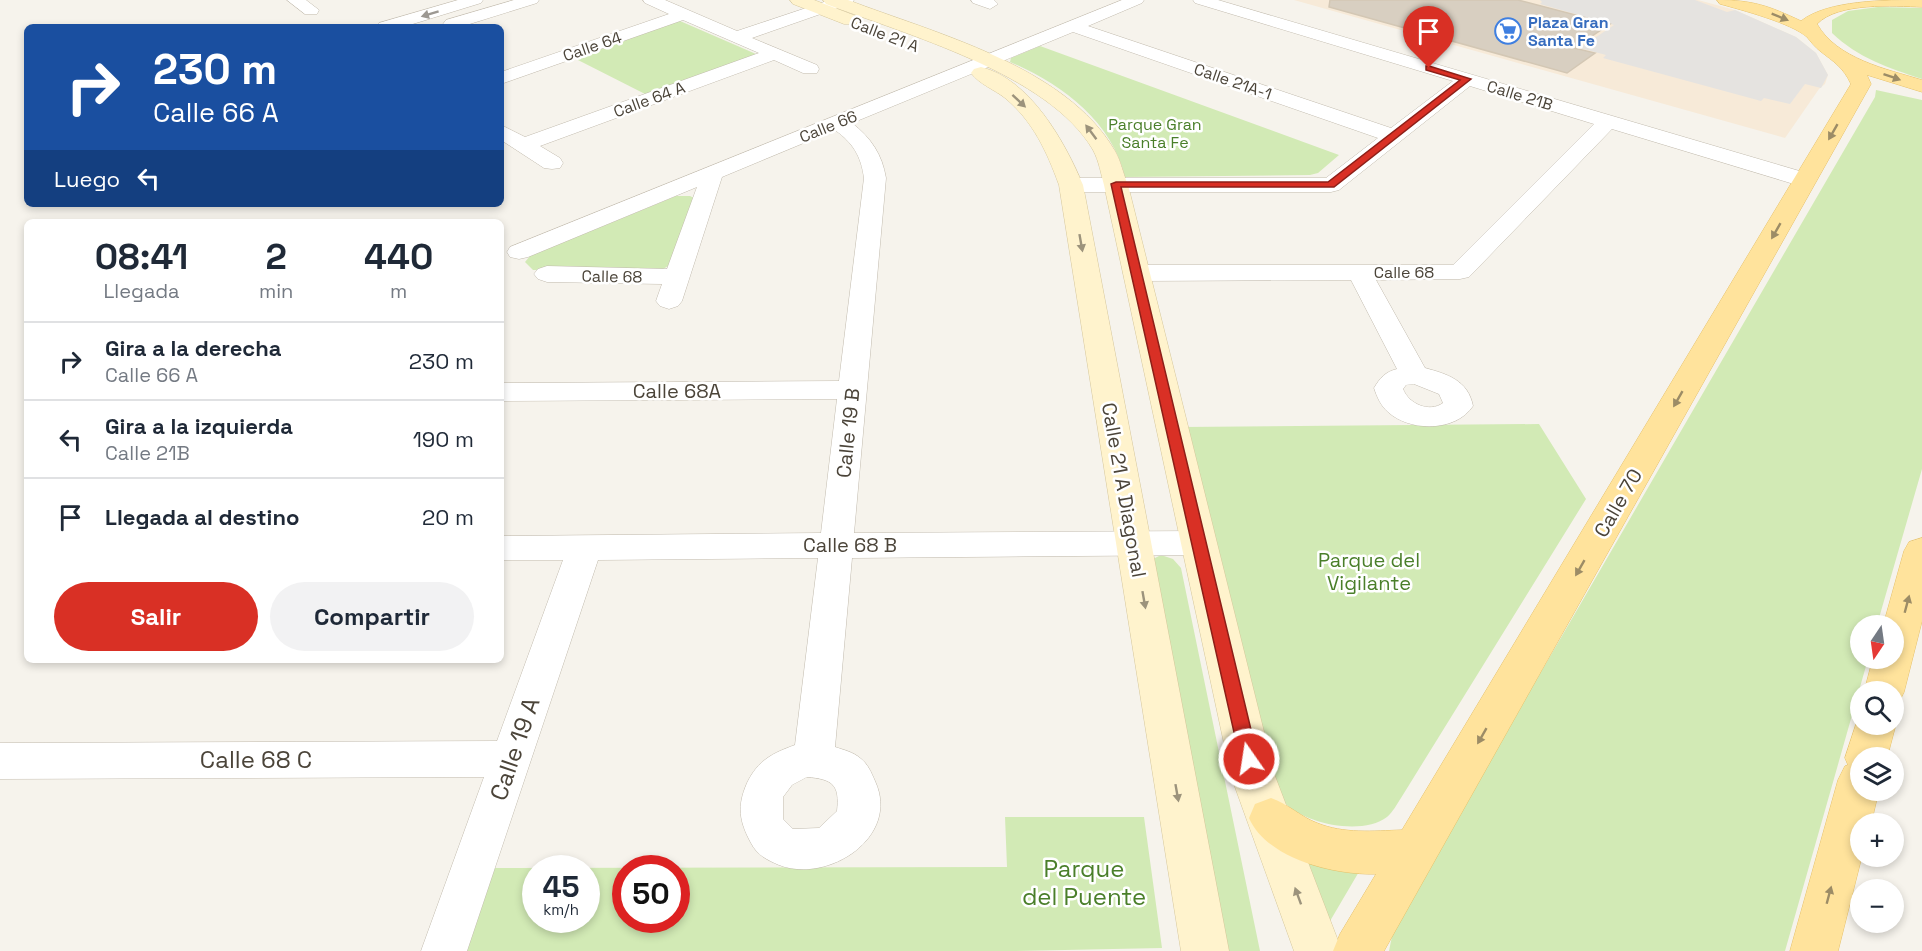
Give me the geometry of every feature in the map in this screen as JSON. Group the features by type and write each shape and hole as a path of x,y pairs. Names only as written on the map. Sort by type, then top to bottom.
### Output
{"main road":[{"path":"1726,0 1776,15 1811,33 1822,44 1843,57 1885,75 1922,86"},
{"path":"1809,2 1837,4 1865,1 1916,1"},
{"name":"Calle 21 A","path":"823,2 980,64"},
{"path":"1811,33 1808,23 1811,15 1837,4"},
{"name":"Calle 70","path":"1357,951 1861,84 1854,69 1843,57"},
{"path":"980,64 1047,90 1080,118 1103,148 1116,184 1253,776 1271,818 1318,951"},
{"name":"Calle 21 A Diagonal","path":"980,64 1042,123 1057,148 1071,185 1204,951"},
{"path":"1904,617 1922,551"},
{"path":"1814,951 1854,801"},
{"path":"1271,818 1305,841 1350,853 1415,851"}],"street":[{"path":"296,0 311,10"},
{"path":"395,24 475,0"},
{"path":"452,24 531,0"},
{"path":"651,0 810,69"},
{"name":"Calle 66","path":"519,252 1137,0"},
{"name":"Calle 21B","path":"1201,0 1805,180"},
{"path":"730,34 823,2"},
{"name":"Calle 64","path":"504,77 684,14"},
{"name":"Calle 21A-1","path":"1072,26 1393,136"},
{"name":"Calle 64 A","path":"523,145 774,54"},
{"path":"1071,185 1330,184 1467,79"},
{"name":"Calle 68","path":"1136,273 1460,272 1608,121"},
{"name":"Calle 19 B","path":"813,759 875,178 872,157 864,145 837,122"},
{"path":"504,133 552,163"},
{"path":"669,301 713,172"},
{"path":"1360,273 1414,375"},
{"name":"Calle 68","path":"547,274 677,277"},
{"name":"Calle 68A","path":"504,392 852,390"},
{"name":"Calle 68 B","path":"504,548 1199,543"},
{"name":"Calle 19 A","path":"444,951 585,547"},
{"name":"Calle 68 C","path":"0,761 511,759"}],"shaded area":[{"path":"1294,0 1698,0 1735,10 1796,37 1816,53 1828,75 1825,84 1819,89 1785,138"},
{"path":"1540,0 1695,0 1727,12 1735,10 1796,37 1816,53 1828,75 1821,88 1805,84 1790,104 1764,98 1761,101 1603,58 1606,55 1580,48 1614,25 1540,4 1542,2"}],"green space":[{"path":"1878,7 1922,8 1922,79 1863,56 1832,33 1832,20 1848,11"},
{"path":"680,21 756,54 647,95 574,58"},
{"name":"Parque Gran Santa Fe","path":"1040,46 1339,155 1318,173 1310,175 1125,177 1109,138 1081,106 1047,81 1010,62 1011,58"},
{"path":"1876,90 1922,100 1922,469 1880,615 1850,615 1850,669 1865,669 1862,681 1850,681 1850,722 1785,951 1389,951 1401,913 1875,97"},
{"path":"676,196 694,198 670,265 663,269 533,270 525,262 530,256"},
{"name":"Parque del Vigilante","path":"1539,424 1586,499 1391,813 1376,823 1349,826 1319,821 1293,810 1284,802 1270,777 1183,427"},
{"path":"1161,555 1173,559 1181,568 1260,951 1218,951 1151,560"},
{"name":"Parque del Puente","path":"1005,817 1144,817 1162,948 1013,951 462,951 490,868 522,868 522,933 600,933 600,868 612,868 612,933 690,933 690,868 1007,867"},
{"path":"1286,849 1360,870 1313,950"}],"building":[{"name":"Plaza Gran Santa Fe","path":"1330,0 1518,0 1610,24 1574,48 1595,53 1567,73 1329,7"}],"place":[{"name":"Plaza Gran Santa Fe","path":"1508,31"}],"route":[{"path":"1249,759 1116,184 1330,184 1467,79 1429,68"}]}
